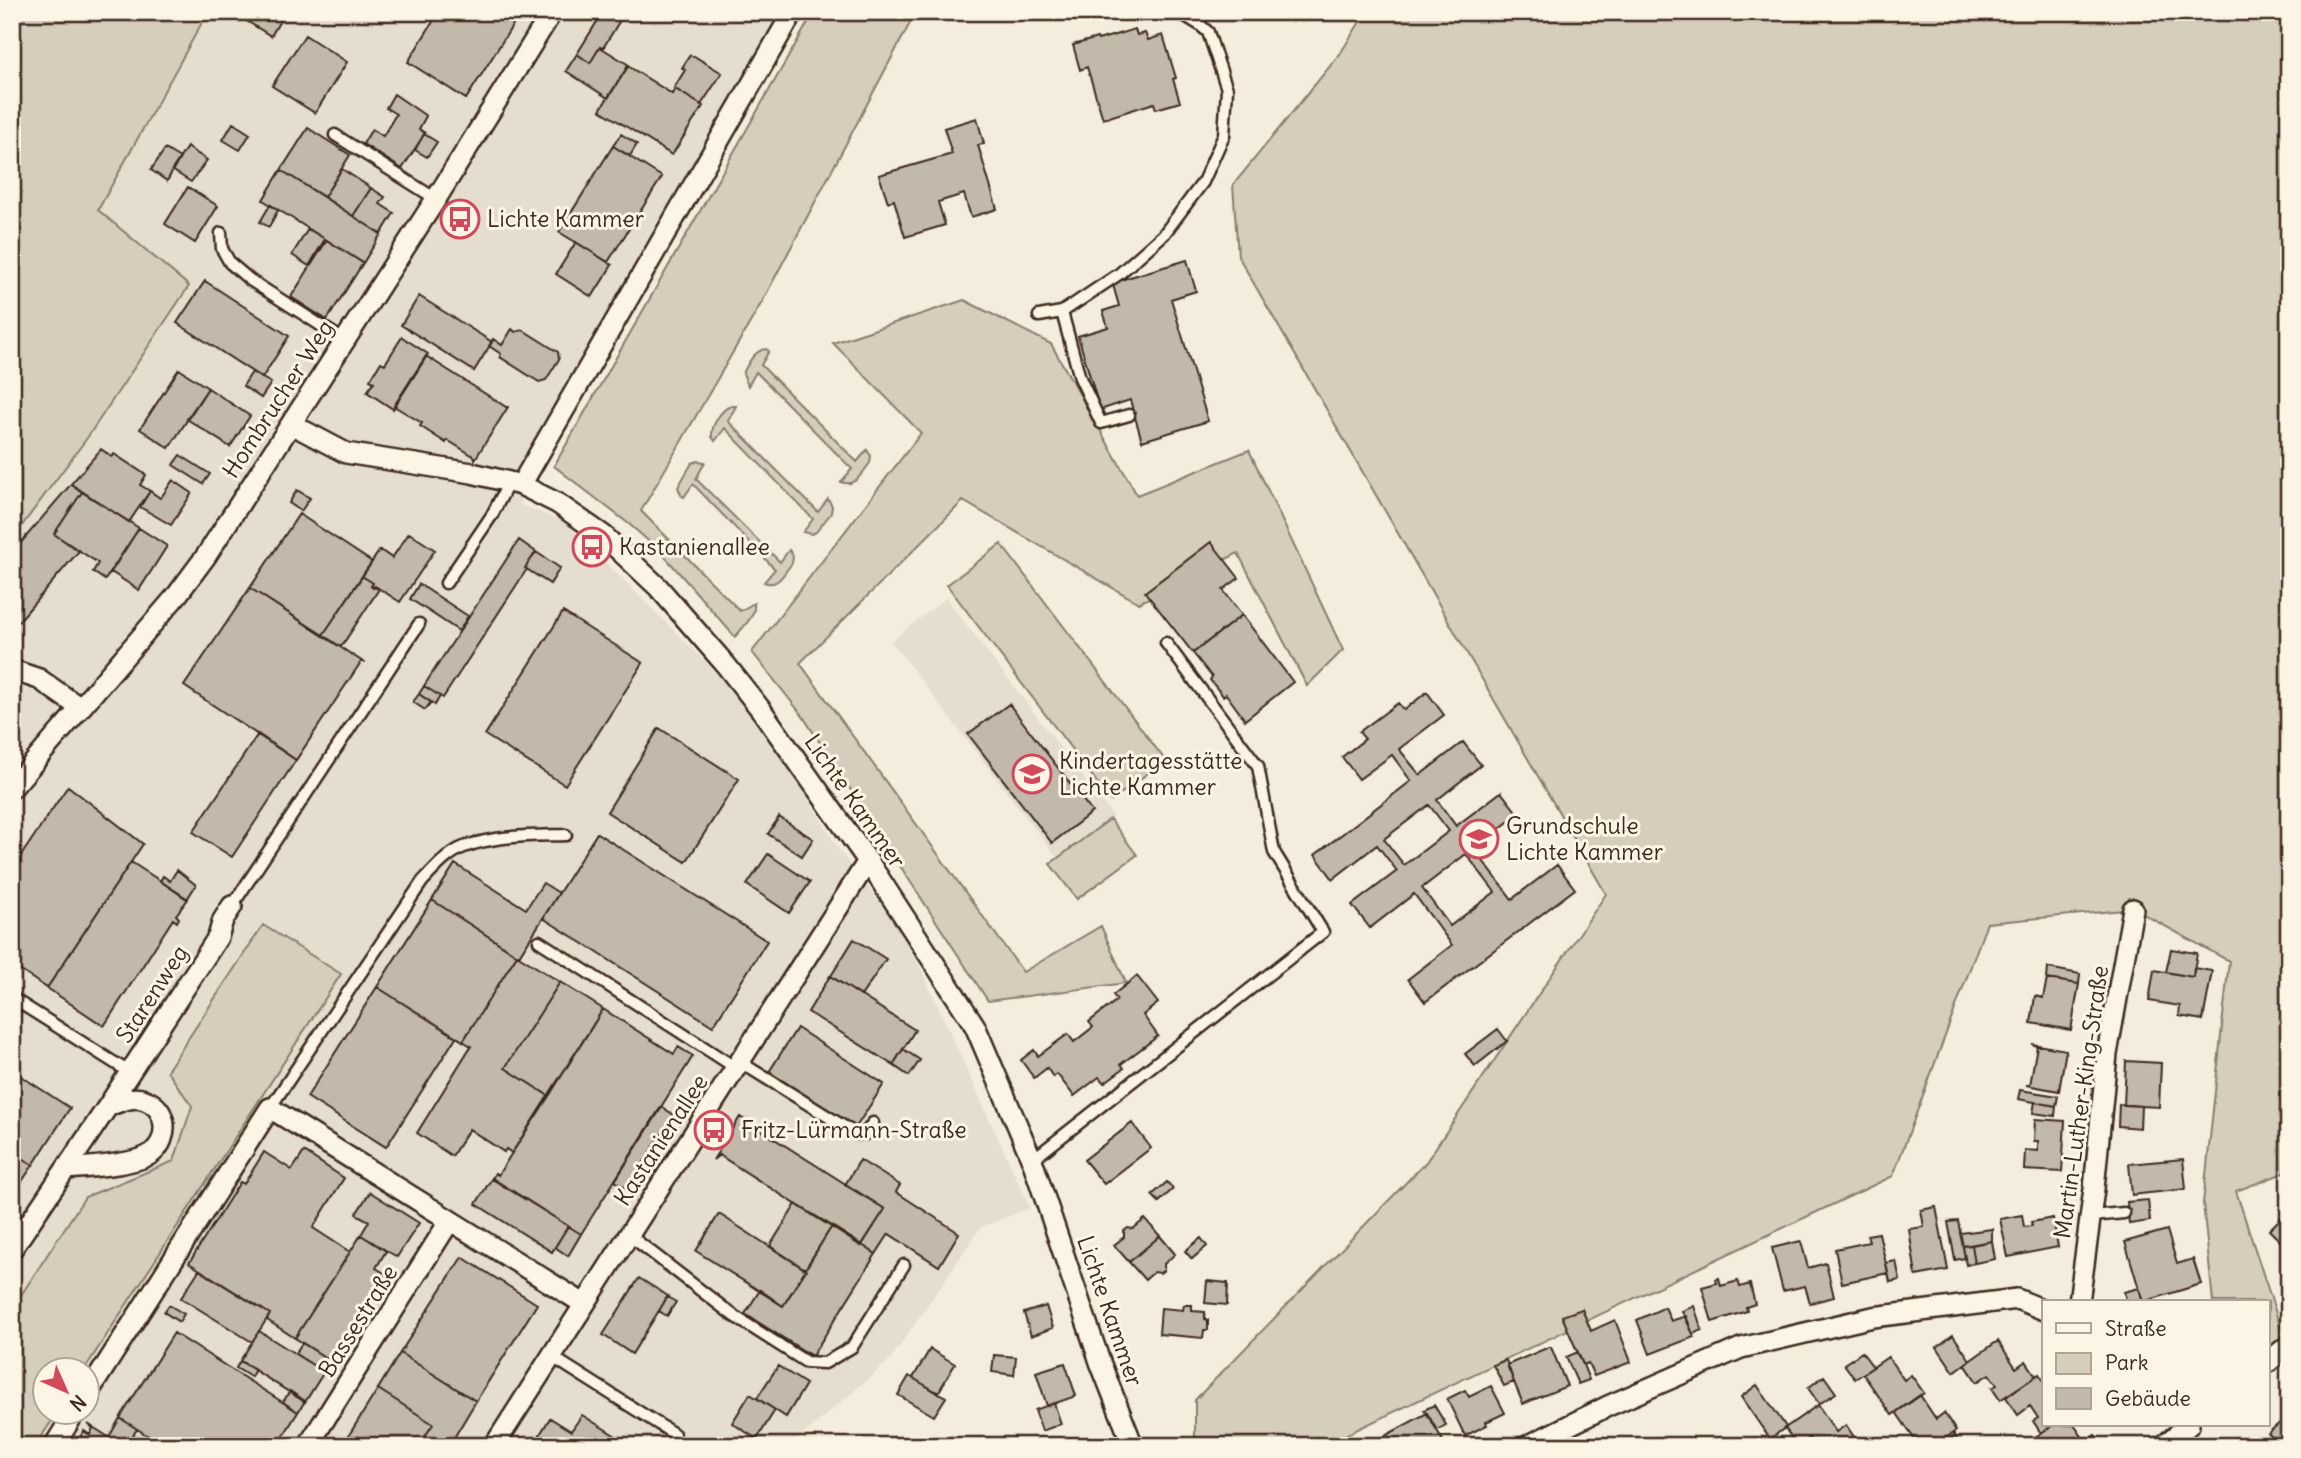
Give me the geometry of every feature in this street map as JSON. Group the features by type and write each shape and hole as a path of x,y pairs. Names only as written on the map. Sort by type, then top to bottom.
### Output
{"street":[{"name":"Hombrucher Weg","path":"12,788 177,595 206,556 436,199 552,12"},
{"path":"515,484 565,405 793,12"},
{"name":"Lichte Kammer","path":"291,424 346,453 472,473 515,484 557,503 603,535 658,587 725,664 762,711 868,861 975,1026 1032,1160 1100,1362 1133,1446"},
{"path":"12,670 39,680 79,707"},
{"name":"Kastanienallee","path":"494,1446 868,861"},
{"name":"Starenweg","path":"12,1249 218,937 223,920 232,906"},
{"name":"Martin-Luther-King-Straße","path":"2079,1300 2091,1216 2107,1054 2133,909"},
{"path":"67,1169 137,1159 152,1153 164,1135 164,1119 145,1100 128,1098 108,1106"},
{"path":"102,1371 270,1108 584,1304"},
{"name":"Bassestraße","path":"308,1446 449,1222"},
{"path":"1527,1446 1608,1406 1741,1348 1873,1317 1965,1305 2017,1299 2042,1309"},
{"path":"2270,1360 2289,1345"},
{"path":"54,1446 66,1426"},
{"path":"2158,1426 2169,1444 2188,1426"}],"lane":[{"path":"1039,316 1062,312 1119,274 1164,233 1203,182 1224,135 1227,89 1208,32 1179,12"},
{"path":"335,135 436,199"},
{"path":"222,233 222,249 230,263 261,287 345,341"},
{"path":"1062,312 1080,378 1101,423 1129,415"},
{"path":"446,583 515,484"},
{"path":"232,906 419,624"},
{"path":"1032,1160 1322,932 1274,852 1258,766 1166,643"},
{"path":"270,1108 422,882 437,867 462,848 511,836 566,835"},
{"path":"539,941 738,1065 856,1133 865,1134 873,1123"},
{"path":"12,998 130,1073"},
{"path":"2091,1216 2124,1213"},
{"path":"629,1235 734,1316 806,1362 825,1363 852,1347 904,1265"},
{"path":"551,1356 674,1434"}],"shaded area":[{"path":"202,12 803,12 714,168 558,400 520,505 565,522 757,713 841,853 905,934 1030,1208 981,1227 890,1360 790,1446 12,1446 12,539 87,438 98,210 203,19"},
{"path":"946,598 1113,816 1058,859 891,641"}],"green space":[{"path":"12,12 202,12 204,19 98,210 189,286 87,438 12,539 12,309 16,251 12,247"},
{"path":"814,12 916,12 762,302 641,511 740,611 754,603 751,617 735,637 660,551 554,466"},
{"path":"1366,12 2289,12 2289,1171 2236,1191 2283,1335 2270,1346 2270,1300 2213,1300 2203,1203 2229,961 2134,909 1987,923 1893,1176 1322,1446 1195,1446 1195,1400 1426,1162 1606,894 1238,256 1233,185 1340,54"},
{"path":"964,300 1051,344 1137,495 1249,450 1343,650 1307,686 1238,553 1139,603 963,501 800,663 1023,972 1101,926 1126,983 988,1001 802,715 752,652 921,433 833,343"},
{"path":"766,349 769,351 761,365 857,462 867,450 871,456 870,463 854,481 841,482 852,469 756,372 748,386 743,373 755,355"},
{"path":"730,406 736,406 728,421 818,512 828,499 832,506 831,513 816,532 803,532 813,519 725,428 715,441 712,437 717,419"},
{"path":"705,462 696,479 780,562 789,550 793,556 792,563 777,581 764,582 775,569 693,484 684,497 681,495 678,487 692,463"},
{"path":"1001,544 1165,760 1111,801 947,585"},
{"path":"1110,819 1137,855 1077,899 1050,864"},
{"path":"263,925 341,974 93,1356 32,1356 32,1426 48,1426 35,1446 12,1446 12,1309 85,1197 174,1161 192,1106 167,1071"}],"building":[{"path":"232,12 285,12 271,36"},
{"path":"439,12 521,12 466,99 408,62"},
{"path":"603,12 625,12 603,48 600,47 590,63 577,54"},
{"path":"1135,29 1137,35 1145,33 1148,40 1163,35 1180,102 1156,109 1154,103 1103,119 1087,67 1080,70 1073,45"},
{"path":"305,35 347,62 315,113 272,86"},
{"path":"600,47 629,65 608,98 566,71 577,54 590,63"},
{"path":"690,55 722,73 701,105 674,88"},
{"path":"628,66 672,94 675,89 703,106 672,155 600,110"},
{"path":"394,94 426,116 419,129 425,133 402,169 363,144 372,129 383,136 396,114 386,108"},
{"path":"977,118 984,144 978,145 997,209 971,217 964,194 938,202 945,225 905,237 894,200 888,202 879,175 952,154 944,128"},
{"path":"233,123 250,134 240,150 223,140"},
{"path":"308,128 350,155 324,197 281,170"},
{"path":"424,134 437,142 427,157 415,150"},
{"path":"621,134 637,144 630,156 613,146"},
{"path":"613,146 662,177 608,262 559,232"},
{"path":"187,147 207,160 191,182 172,170"},
{"path":"165,149 180,158 167,181 151,170"},
{"path":"342,169 371,188 353,216 324,197"},
{"path":"281,170 381,234 363,263 263,200"},
{"path":"188,187 218,206 195,243 165,224"},
{"path":"371,188 385,197 380,204 394,213 381,234 353,216"},
{"path":"270,205 278,210 269,227 260,222"},
{"path":"308,229 325,239 309,266 292,255"},
{"path":"327,240 363,263 327,320 291,297"},
{"path":"576,242 612,265 592,297 556,274"},
{"path":"1187,260 1196,291 1171,299 1208,421 1142,441 1130,400 1100,410 1078,336 1108,327 1103,311 1119,306 1113,285 1117,281"},
{"path":"205,281 289,336 262,378 177,323"},
{"path":"419,296 492,342 474,371 401,325"},
{"path":"512,329 515,332 523,330 558,352 559,359 546,380 539,382 500,357 501,354 489,346 493,339 502,345"},
{"path":"402,337 428,354 393,409 367,392 374,382 370,380 381,362 385,364"},
{"path":"426,356 508,407 475,459 420,426 422,423 394,406"},
{"path":"179,369 208,388 169,448 140,429"},
{"path":"252,372 271,383 261,398 243,386"},
{"path":"208,388 250,416 230,447 187,419"},
{"path":"101,449 112,457 114,454 146,475 140,485 150,491 129,522 71,484"},
{"path":"180,455 210,474 203,484 173,465"},
{"path":"173,480 192,493 171,525 140,507 150,491 160,498"},
{"path":"71,484 82,492 54,534 79,551 12,629 12,553"},
{"path":"297,490 310,498 301,511 289,503"},
{"path":"82,492 139,528 105,580 93,572 98,563 54,534"},
{"path":"299,514 372,562 323,635 250,588"},
{"path":"139,528 167,546 139,590 111,572"},
{"path":"409,533 435,550 400,602 375,586 373,588 373,583 362,576 380,550 392,558"},
{"path":"519,540 536,552 443,698 424,686"},
{"path":"1211,542 1239,578 1223,590 1242,615 1193,653 1145,592"},
{"path":"536,552 560,568 550,584 525,568"},
{"path":"362,576 373,583 371,586 379,589 341,647 323,635"},
{"path":"419,584 468,616 459,631 410,599"},
{"path":"250,588 363,662 296,760 184,686"},
{"path":"563,612 643,663 565,785 485,735"},
{"path":"1242,615 1293,682 1245,720 1226,694 1223,696 1210,680 1212,677 1193,653"},
{"path":"424,686 440,696 435,705 419,694"},
{"path":"1427,692 1444,715 1399,749 1420,775 1463,742 1481,765 1437,800 1456,826 1501,792 1518,814 1474,849 1512,899 1557,865 1575,889 1425,1002 1408,979 1452,945 1414,894 1370,928 1352,905 1397,871 1377,845 1333,879 1315,855 1411,781 1392,755 1359,779 1342,757 1365,739 1359,732 1398,703 1404,710","holes":["1429,805 1449,831 1404,865 1384,839","1466,854 1495,892 1450,926 1422,888"]},
{"path":"419,694 431,702 425,710 413,702"},
{"path":"1009,704 1092,812 1052,843 968,734"},
{"path":"659,728 739,779 686,862 607,812"},
{"path":"258,734 296,760 232,857 193,832"},
{"path":"68,786 143,844 47,988 12,965 12,869"},
{"path":"779,817 813,839 802,856 768,834"},
{"path":"597,833 767,941 713,1026 543,918"},
{"path":"768,854 810,882 789,913 747,885"},
{"path":"131,862 188,899 176,915 179,918 177,922 173,919 104,1026 47,988"},
{"path":"455,864 526,909 543,883 559,893 519,956 432,900"},
{"path":"177,870 196,885 187,899 160,881 163,876 170,881"},
{"path":"432,900 517,955 463,1041 377,987"},
{"path":"854,939 886,959 861,996 831,976"},
{"path":"2171,949 2197,953 2193,977 2166,972"},
{"path":"517,955 560,982 505,1068 549,1096 512,1153 506,1149 504,1152 469,1129 452,1156 417,1133 471,1046 463,1041"},
{"path":"2048,968 2080,974 2079,984 2047,979"},
{"path":"2194,968 2212,971 2203,1020 2179,1016 2180,1006 2149,1001 2154,970 2193,977"},
{"path":"830,976 915,1030 893,1065 808,1012"},
{"path":"1137,976 1158,1003 1143,1015 1158,1036 1121,1064 1124,1068 1104,1083 1099,1077 1074,1096 1057,1074 1053,1077 1047,1068 1034,1078 1021,1060 1034,1050 1038,1056 1068,1034 1074,1042 1093,1027 1089,1022 1117,1000 1113,995"},
{"path":"2047,979 2079,984 2071,1030 2031,1023 2035,996 2043,998"},
{"path":"560,982 603,1009 549,1096 505,1068"},
{"path":"377,987 456,1037 386,1147 307,1097"},
{"path":"603,1009 674,1054 678,1047 693,1056 581,1234 492,1179 495,1173 498,1175"},
{"path":"797,1028 884,1084 856,1127 769,1072"},
{"path":"1498,1029 1507,1041 1475,1066 1465,1054"},
{"path":"2032,1044 2066,1050 2059,1091 2026,1085 2030,1085 2037,1046"},
{"path":"903,1049 920,1060 909,1076 893,1065"},
{"path":"2126,1061 2161,1063 2159,1107 2124,1105"},
{"path":"13,1071 70,1108 33,1165 12,1151"},
{"path":"2020,1090 2058,1096 2056,1106 2018,1099"},
{"path":"2035,1102 2056,1106 2055,1116 2033,1113"},
{"path":"2119,1104 2141,1106 2140,1128 2118,1126"},
{"path":"662,1107 674,1115 627,1189 615,1181"},
{"path":"740,1117 885,1209 861,1246 719,1155 713,1160"},
{"path":"2035,1119 2065,1121 2062,1172 2024,1170 2025,1150 2038,1151 2038,1141 2034,1141"},
{"path":"1132,1123 1151,1148 1104,1184 1084,1160"},
{"path":"12,1151 33,1165 14,1193 12,1192"},
{"path":"264,1152 292,1170 304,1152 344,1178 313,1228 350,1252 295,1338 267,1320 270,1314 189,1263 240,1182 244,1184"},
{"path":"2183,1159 2186,1189 2132,1195 2129,1164"},
{"path":"860,1160 900,1185 896,1192 959,1233 939,1266 889,1234 876,1254 862,1245 885,1209 845,1185"},
{"path":"492,1178 568,1226 552,1252 476,1204"},
{"path":"1167,1182 1173,1189 1159,1202 1152,1195"},
{"path":"370,1192 419,1223 397,1257 361,1235 369,1221 356,1214"},
{"path":"2148,1200 2150,1221 2129,1224 2127,1202"},
{"path":"796,1204 832,1226 805,1269 770,1246"},
{"path":"1936,1207 1948,1270 1916,1276 1909,1229 1924,1227 1921,1210"},
{"path":"2289,1210 2289,1250 2269,1230"},
{"path":"719,1214 806,1270 783,1306 696,1251"},
{"path":"2022,1215 2024,1227 2032,1226 2031,1222 2053,1218 2058,1247 2008,1257 2000,1219"},
{"path":"1145,1219 1160,1236 1129,1262 1114,1245 1124,1237 1124,1231 1133,1229"},
{"path":"1958,1221 1965,1258 1955,1260 1948,1222"},
{"path":"568,1226 581,1234 568,1256 555,1247"},
{"path":"832,1226 876,1254 812,1356 745,1314 760,1290 783,1306"},
{"path":"1992,1229 1992,1241 1963,1246 1960,1233"},
{"path":"2167,1230 2177,1264 2193,1259 2201,1284 2142,1300 2125,1242"},
{"path":"1879,1233 1888,1273 1842,1283 1835,1249 1869,1242 1867,1235"},
{"path":"361,1235 386,1251 376,1268 386,1274 331,1361 295,1338"},
{"path":"1160,1236 1175,1254 1164,1264 1164,1270 1160,1273 1154,1272 1145,1280 1129,1262"},
{"path":"1201,1238 1207,1246 1192,1259 1185,1251"},
{"path":"1801,1241 1808,1268 1826,1263 1834,1297 1810,1303 1805,1286 1783,1291 1772,1248"},
{"path":"1992,1241 1995,1259 1975,1263 1972,1245"},
{"path":"1972,1245 1975,1263 1966,1265 1963,1246"},
{"path":"462,1257 537,1304 476,1401 400,1353"},
{"path":"1896,1261 1900,1280 1890,1282 1886,1263"},
{"path":"199,1270 270,1314 252,1342 181,1298"},
{"path":"639,1278 668,1296 632,1354 603,1335"},
{"path":"1719,1278 1721,1286 1738,1281 1740,1287 1750,1284 1755,1304 1746,1307 1747,1311 1712,1322 1702,1287 1717,1283 1716,1279"},
{"path":"1207,1281 1228,1283 1227,1305 1205,1303"},
{"path":"2139,1288 2142,1300 2126,1300 2124,1292"},
{"path":"667,1297 676,1302 667,1316 659,1311"},
{"path":"169,1305 184,1314 179,1322 164,1312"},
{"path":"1184,1305 1192,1305 1192,1311 1205,1312 1208,1330 1204,1330 1203,1338 1159,1334 1161,1308 1183,1310"},
{"path":"1046,1306 1053,1328 1031,1336 1024,1313"},
{"path":"1694,1306 1702,1330 1693,1334 1682,1311"},
{"path":"1665,1307 1671,1321 1686,1316 1694,1337 1650,1354 1637,1320"},
{"path":"1582,1309 1591,1331 1615,1320 1631,1362 1594,1376 1588,1363 1583,1365 1562,1316"},
{"path":"259,1331 324,1372 305,1402 240,1361"},
{"path":"174,1333 298,1412 277,1446 164,1446 120,1418"},
{"path":"1953,1335 1970,1360 1954,1372 1937,1347"},
{"path":"1998,1341 2016,1368 2026,1361 2036,1376 2000,1400 1992,1388 1997,1385 1989,1374 1977,1382 1965,1364"},
{"path":"302,1343 331,1361 324,1372 295,1354"},
{"path":"1549,1347 1567,1386 1523,1404 1507,1365"},
{"path":"930,1349 955,1364 938,1393 913,1378"},
{"path":"1578,1352 1589,1380 1578,1384 1566,1357"},
{"path":"1862,1352 1873,1367 1855,1379 1844,1364"},
{"path":"400,1353 476,1401 449,1446 419,1446 433,1424 378,1389"},
{"path":"994,1355 1016,1357 1014,1375 992,1372"},
{"path":"1888,1357 1904,1380 1911,1375 1924,1393 1892,1415 1863,1374"},
{"path":"1506,1360 1514,1382 1504,1386 1493,1365"},
{"path":"240,1361 255,1369 251,1377 236,1368"},
{"path":"1065,1363 1076,1396 1047,1406 1036,1372"},
{"path":"778,1366 806,1384 786,1417 757,1398"},
{"path":"2039,1374 2042,1378 2042,1426 2052,1426 2041,1433 2033,1421 2038,1418 2030,1406 2018,1415 2006,1397"},
{"path":"909,1376 946,1397 934,1416 898,1395"},
{"path":"1824,1376 1836,1393 1819,1404 1808,1388"},
{"path":"1757,1385 1786,1427 1770,1439 1741,1397"},
{"path":"1491,1386 1505,1413 1465,1436 1447,1399 1465,1390 1469,1397"},
{"path":"378,1389 433,1424 419,1446 342,1446"},
{"path":"290,1391 305,1401 298,1412 283,1402"},
{"path":"750,1394 775,1410 757,1439 732,1423"},
{"path":"1920,1395 1936,1419 1944,1413 1956,1431 1935,1446 1919,1446 1896,1412"},
{"path":"1054,1403 1061,1424 1042,1431 1035,1410"},
{"path":"1434,1405 1446,1425 1437,1430 1424,1410"},
{"path":"1818,1405 1836,1432 1846,1425 1856,1440 1847,1446 1815,1446 1809,1438 1797,1446 1785,1428"},
{"path":"1427,1413 1446,1446 1388,1446 1383,1437"},
{"path":"582,1415 632,1446 533,1446 550,1418 571,1431"},
{"path":"2289,1415 2289,1446 2279,1446 2268,1433"},
{"path":"120,1418 137,1429 126,1446 121,1446 109,1437"},
{"path":"90,1426 118,1443 116,1446 75,1445 84,1431 90,1435 93,1428"},
{"path":"2052,1426 2075,1426 2086,1442 2095,1435 2103,1446 2040,1446 2034,1438"},
{"path":"1953,1433 1961,1446 1935,1446"}],"place":[{"name":"Lichte Kammer","path":"460,219"},
{"name":"Kastanienallee","path":"592,547"},
{"name":"Kindertagesstätte Lichte Kammer","path":"1032,774"},
{"name":"Grundschule Lichte Kammer","path":"1479,839"},
{"name":"Fritz-Lürmann-Straße","path":"714,1130"}]}
